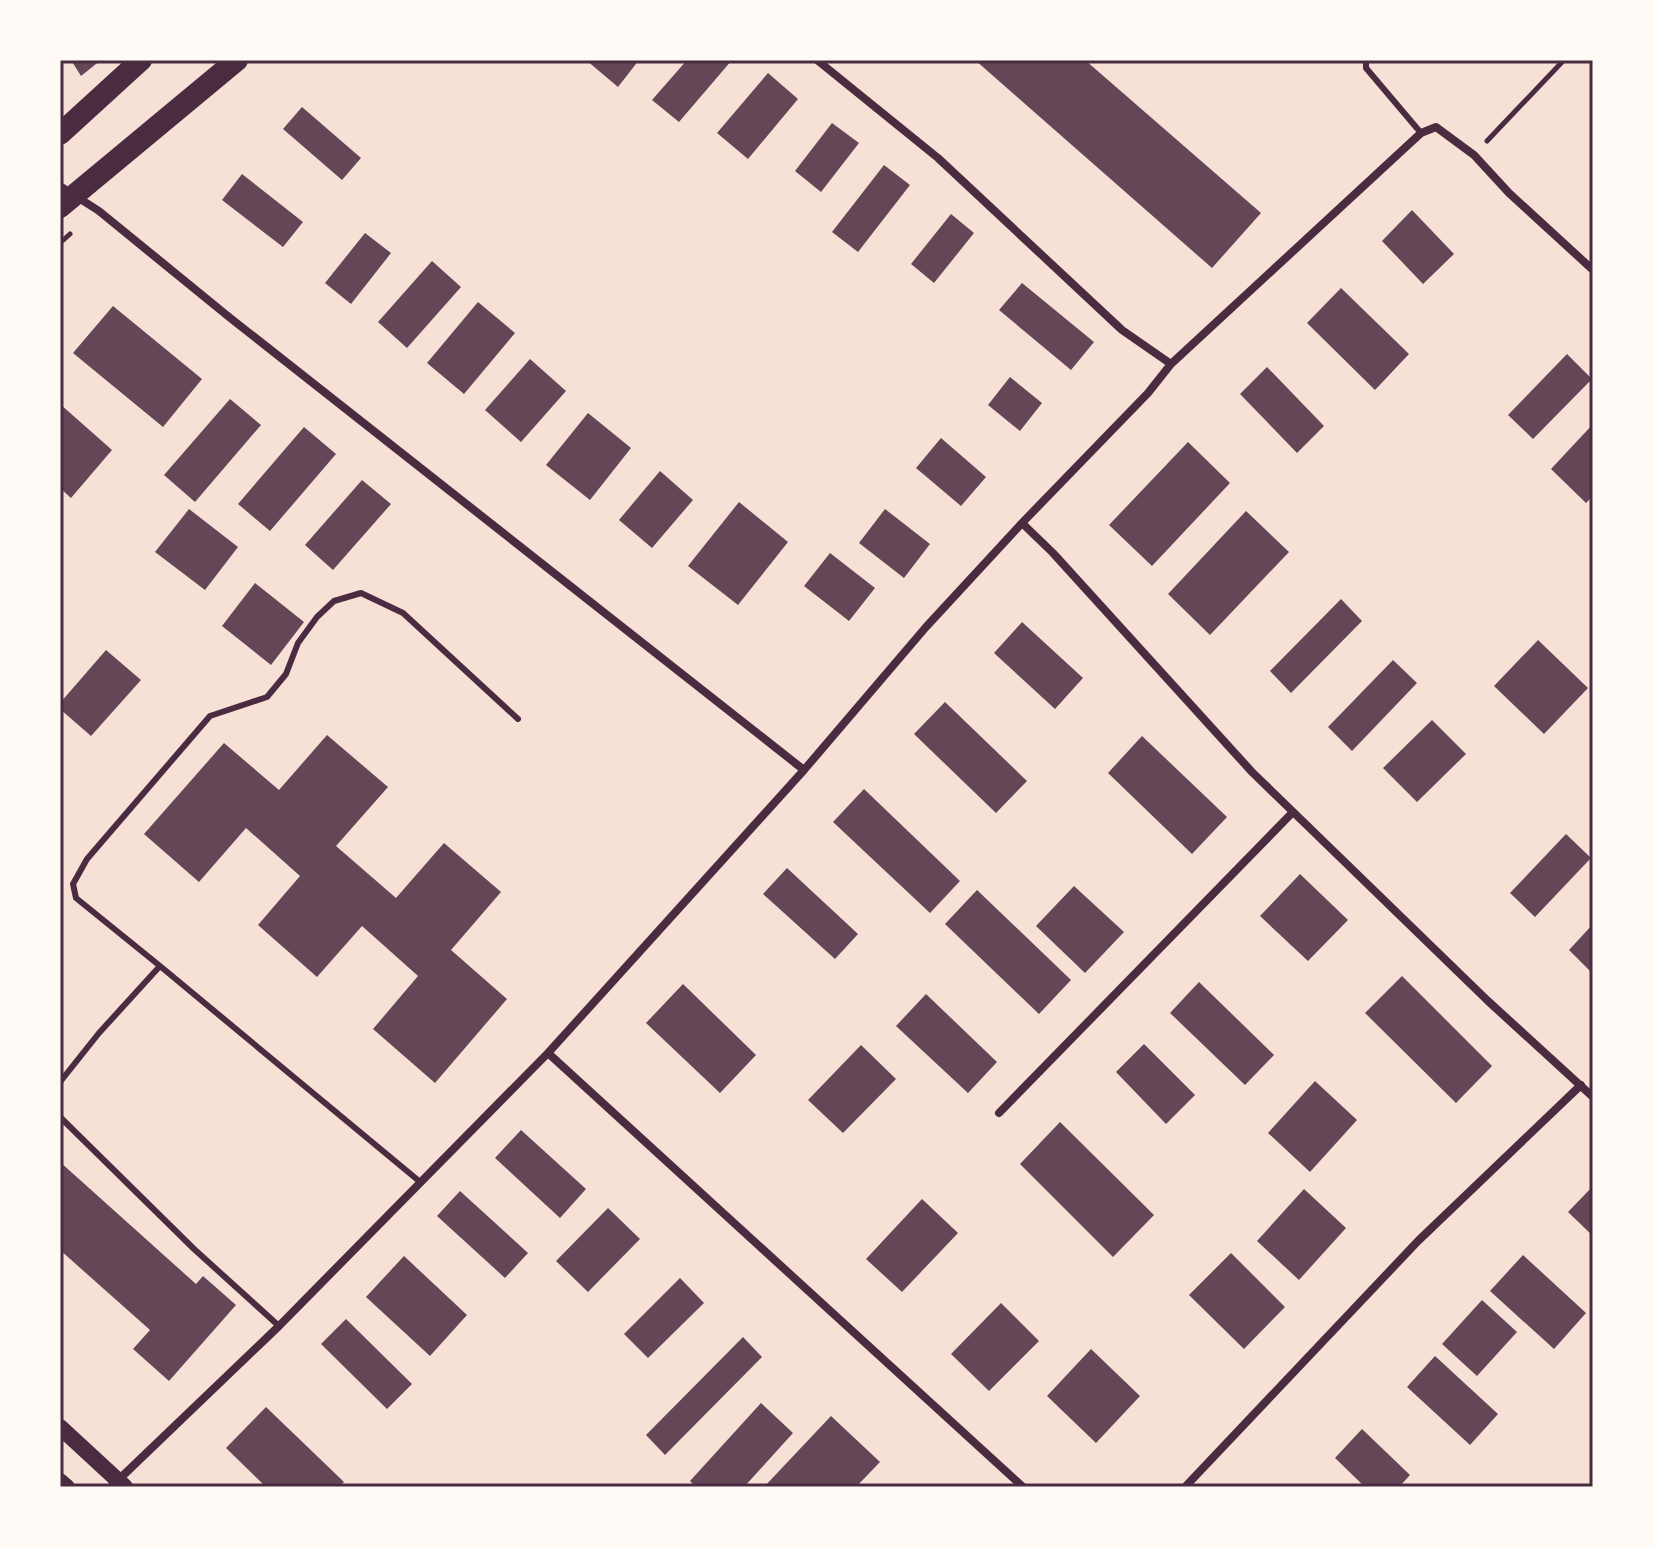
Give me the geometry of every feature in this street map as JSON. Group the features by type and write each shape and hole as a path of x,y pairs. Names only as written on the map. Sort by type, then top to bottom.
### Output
{"highway":[{"path":"60,134 141,60"},
{"path":"65,196 237,60"}],"main road":[{"path":"60,1427 118,1485"},
{"path":"60,1481 67,1487"}],"street":[{"path":"817,60 938,158 1122,330 1171,364"},
{"path":"118,1485 548,1053 804,770 926,627 1148,393 1171,364 1421,133 1436,127 1474,155 1509,193 1593,270"},
{"path":"65,196 99,211 804,770"},
{"path":"1022,523 1053,553 1252,772 1488,1001 1593,1097"},
{"path":"999,1113 1293,812"},
{"path":"548,1053 1023,1487"},
{"path":"1185,1487 1418,1241 1581,1085"}],"lane":[{"path":"1366,60 1366,68 1421,133"},
{"path":"419,1181 76,898 73,884 87,859 210,716 267,697 286,674 298,643 317,617 334,601 361,593 403,613 518,719"},
{"path":"60,1082 99,1033 160,966"},
{"path":"60,1117 194,1249 279,1326"}],"path":[{"path":"1474,155 1564,60"}],"building":[{"path":"71,60 101,60 81,76"},
{"path":"586,60 639,60 618,87"},
{"path":"687,60 732,60 679,122 652,100"},
{"path":"975,60 1085,60 1261,213 1212,268"},
{"path":"768,73 798,99 748,159 717,133"},
{"path":"302,107 361,158 342,180 283,129"},
{"path":"832,123 859,143 821,192 795,171"},
{"path":"884,165 910,185 858,252 832,232"},
{"path":"242,174 303,222 283,247 222,200"},
{"path":"1412,210 1454,254 1423,284 1382,241"},
{"path":"951,214 974,233 934,283 911,264"},
{"path":"365,233 391,253 351,304 325,283"},
{"path":"432,261 461,287 407,348 378,322"},
{"path":"1022,283 1094,342 1071,370 999,310"},
{"path":"1341,288 1409,354 1375,390 1307,323"},
{"path":"478,302 515,333 464,394 427,363"},
{"path":"113,306 202,379 163,427 73,353"},
{"path":"1567,354 1592,379 1533,439 1508,415"},
{"path":"530,359 566,391 521,442 485,410"},
{"path":"1267,367 1324,426 1297,453 1240,394"},
{"path":"1010,377 1042,403 1020,431 988,405"},
{"path":"230,399 261,425 195,502 164,475"},
{"path":"60,404 112,450 71,498 60,488"},
{"path":"588,413 631,448 590,500 546,465"},
{"path":"1593,424 1593,496 1586,503 1551,469"},
{"path":"304,427 336,454 270,531 238,504"},
{"path":"941,438 986,477 961,506 916,468"},
{"path":"1188,442 1230,483 1152,566 1109,525"},
{"path":"660,471 693,500 652,548 619,520"},
{"path":"362,480 391,504 333,570 305,545"},
{"path":"739,502 788,542 738,605 688,566"},
{"path":"189,509 238,547 205,590 155,552"},
{"path":"885,509 930,544 904,578 859,543"},
{"path":"1246,511 1289,552 1210,635 1168,594"},
{"path":"830,553 875,588 849,621 804,586"},
{"path":"255,583 304,622 271,665 222,626"},
{"path":"1341,599 1362,621 1291,693 1270,671"},
{"path":"1022,622 1083,678 1055,709 994,653"},
{"path":"1538,640 1588,688 1544,734 1494,686"},
{"path":"106,650 141,680 91,736 60,709 60,703"},
{"path":"1393,660 1417,683 1352,751 1328,727"},
{"path":"945,702 1027,781 996,813 914,734"},
{"path":"1432,720 1466,754 1417,802 1383,768"},
{"path":"327,735 388,787 336,846 396,898 444,843 501,892 451,950 507,999 435,1083 373,1029 418,976 362,926 317,977 258,925 300,876 246,828 199,882 144,834 224,743 279,790"},
{"path":"1142,736 1227,817 1192,854 1108,773"},
{"path":"864,789 960,881 930,913 833,822"},
{"path":"1566,834 1591,858 1535,917 1510,893"},
{"path":"787,868 858,934 835,959 763,894"},
{"path":"1300,874 1348,920 1308,961 1260,916"},
{"path":"1074,886 1124,932 1085,973 1036,926"},
{"path":"977,890 1071,980 1039,1014 945,924"},
{"path":"1593,924 1593,970 1591,972 1569,950"},
{"path":"1402,976 1492,1066 1456,1103 1365,1013"},
{"path":"1199,982 1274,1055 1245,1085 1170,1013"},
{"path":"683,984 756,1055 720,1093 646,1023"},
{"path":"926,994 997,1062 968,1093 896,1026"},
{"path":"1144,1044 1195,1095 1166,1124 1116,1072"},
{"path":"861,1045 896,1079 843,1133 808,1100"},
{"path":"1315,1081 1357,1120 1310,1172 1268,1133"},
{"path":"1060,1122 1154,1215 1113,1257 1020,1164"},
{"path":"521,1130 586,1189 560,1218 495,1158"},
{"path":"60,1162 196,1284 203,1276 236,1305 169,1381 133,1349 150,1330 60,1250"},
{"path":"1593,1186 1593,1236 1568,1212"},
{"path":"1304,1189 1346,1228 1299,1280 1257,1241"},
{"path":"460,1191 528,1253 505,1278 437,1216"},
{"path":"922,1199 958,1233 902,1292 866,1259"},
{"path":"608,1208 640,1239 588,1292 556,1261"},
{"path":"1231,1253 1285,1307 1244,1349 1189,1295"},
{"path":"1523,1255 1586,1313 1554,1349 1490,1291"},
{"path":"404,1256 467,1315 430,1356 366,1297"},
{"path":"680,1278 704,1303 648,1358 624,1334"},
{"path":"1482,1300 1517,1332 1477,1376 1442,1344"},
{"path":"1001,1303 1039,1341 989,1391 951,1354"},
{"path":"346,1319 412,1384 387,1409 321,1344"},
{"path":"743,1337 762,1357 665,1455 646,1435"},
{"path":"1091,1349 1140,1396 1096,1443 1047,1396"},
{"path":"1435,1356 1498,1414 1470,1445 1407,1387"},
{"path":"761,1403 793,1433 744,1487 696,1487 690,1481"},
{"path":"266,1407 344,1482 339,1487 266,1487 226,1448"},
{"path":"831,1416 880,1462 856,1487 764,1487"},
{"path":"1362,1429 1410,1475 1399,1487 1365,1487 1335,1458"}]}
